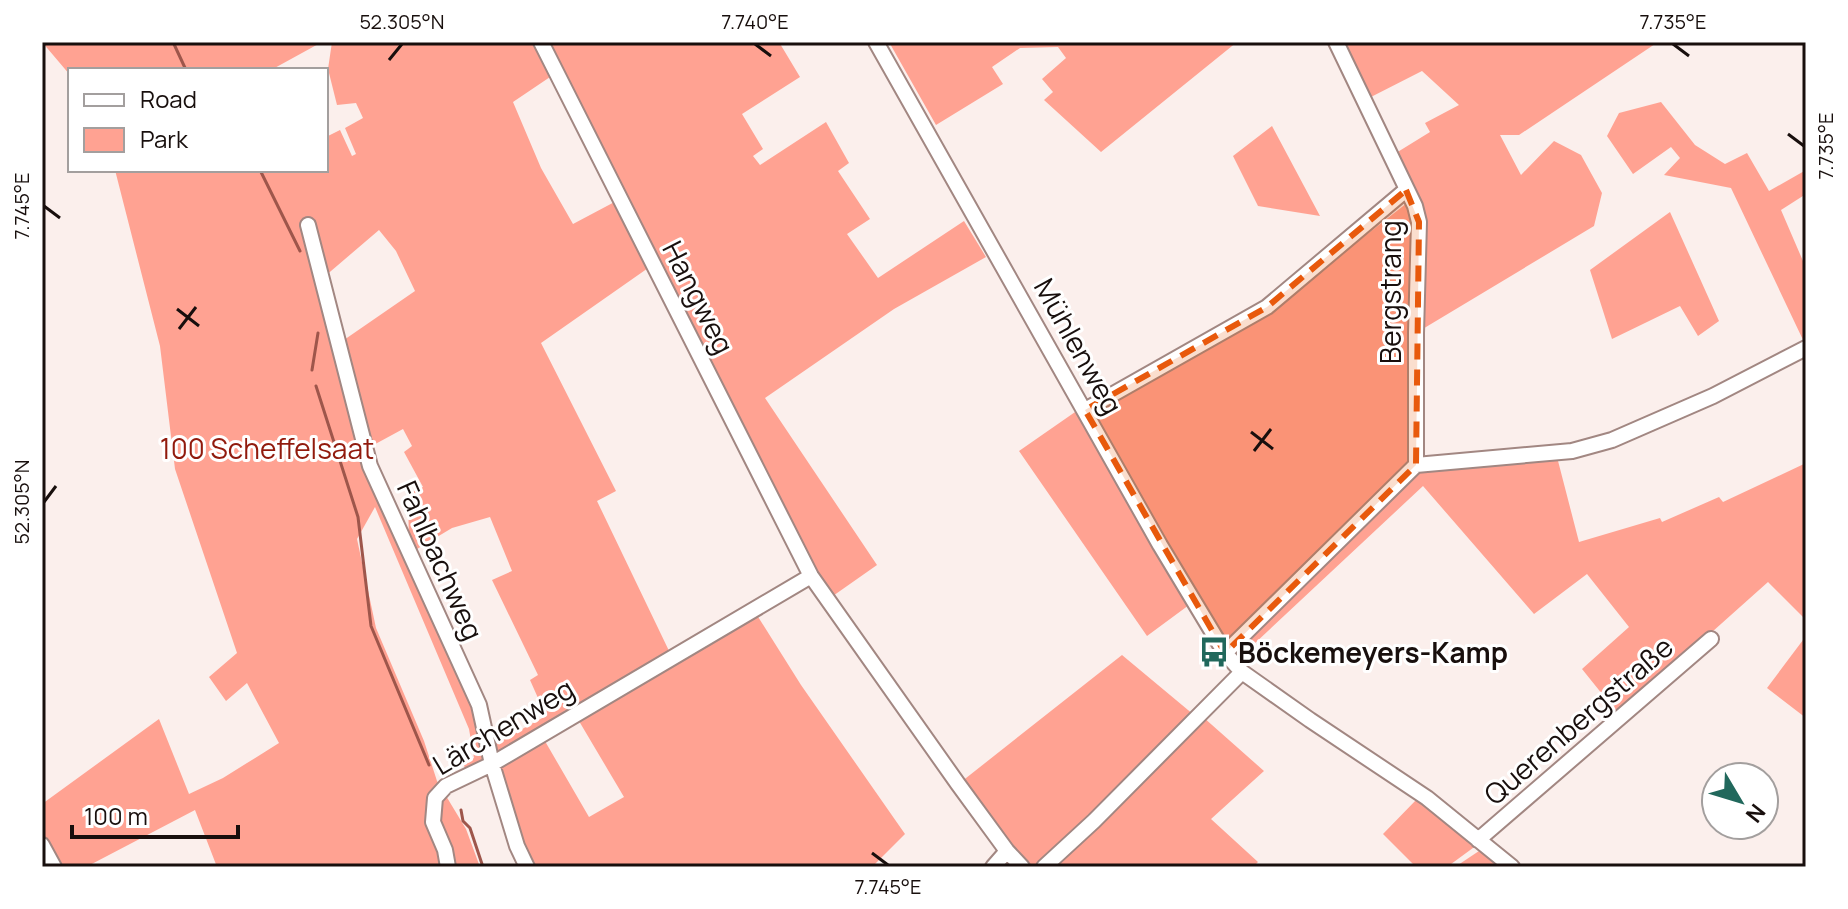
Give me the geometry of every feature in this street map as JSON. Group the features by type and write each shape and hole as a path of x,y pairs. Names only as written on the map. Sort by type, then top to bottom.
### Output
{"street":[{"name":"Hangweg","path":"541,42 811,576 1007,851"},
{"name":"Mühlenweg","path":"876,42 1225,653 1242,672"},
{"name":"Bergstrang","path":"1336,42 1415,206 1419,222 1416,465"},
{"path":"1085,410 1267,307 1406,190"},
{"name":"Fahlbachweg","path":"308,225 370,466 479,705 492,764 517,846 527,867"},
{"path":"1225,653 1319,557 1416,465 1572,451 1612,440 1713,396 1806,348"},
{"name":"Lärchenweg","path":"448,867 445,850 433,822 435,798 446,786 492,764 811,576"},
{"name":"Querenbergstraße","path":"1478,840 1711,639"},
{"path":"1044,867 1242,672"},
{"name":"Querenbergstraße","path":"1242,672 1427,798 1512,867"},
{"path":"42,845 54,867"},
{"path":"993,867 1007,851 1022,867"}],"highlighted area":[{"path":"1406,190 1419,222 1416,465 1225,653 1085,410 1267,307"}],"green space":[{"path":"42,42 322,42 275,68 68,68 68,73"},
{"name":"100 Scheffelsaat","path":"332,42 538,42 553,75 513,102 541,168 573,224 622,198 544,42 779,42 800,77 742,114 763,149 753,156 760,165 826,122 849,163 838,171 870,219 847,234 878,278 964,221 986,257 894,309 765,398 877,565 830,598 651,266 541,343 616,491 597,501 671,655 755,612 801,685 905,834 872,867 530,867 494,765 542,736 589,817 624,797 576,716 493,761 491,746 546,716 530,680 538,675 492,580 512,571 490,517 452,528 412,552 409,545 408,494 423,487 404,452 412,446 403,429 368,448 341,342 415,291 396,251 379,230 324,277 368,467 483,725 490,763 466,774 464,765 474,758 469,729 375,507 357,539 376,628 424,741 437,781 466,829 480,867 217,867 195,810 86,867 60,867 42,835 42,804 159,719 189,794 223,778 279,743 247,683 226,701 209,677 237,653 175,469 160,346 116,172 328,172 328,136 340,130 352,156 356,154 345,128 363,118 356,103 337,105 328,69"},
{"path":"889,42 1237,42 1101,152 1044,100 1053,92 1042,79 1066,58 1058,47 1020,48 992,67 1003,84 936,125"},
{"path":"1342,42 1658,42 1519,135 1500,135 1521,175 1554,141 1581,155 1602,193 1594,226 1416,333 1421,467 1557,457 1579,542 1660,518 1662,522 1719,497 1723,502 1806,463 1806,620 1768,582 1619,715 1582,669 1629,627 1587,574 1534,614 1423,486 1239,658 1223,639 1090,412 1265,314 1416,196 1396,153 1430,132 1425,123 1459,105 1422,71 1367,99"},
{"path":"1661,102 1695,145 1725,164 1747,153 1769,191 1806,170 1806,194 1781,210 1806,268 1804,342 1731,188 1664,175 1680,158 1671,147 1633,174 1607,136 1619,113"},
{"path":"1272,126 1320,216 1258,206 1233,156"},
{"path":"1670,212 1719,321 1698,336 1680,306 1612,339 1590,270"},
{"path":"1078,410 1189,605 1147,636 1019,451"},
{"path":"1806,636 1806,718 1767,688"},
{"path":"1122,655 1194,715 1038,867 1029,867 961,782"},
{"path":"1203,717 1264,771 1211,819 1258,862 1253,867 1048,867"},
{"path":"1417,799 1477,845 1447,867 1416,867 1383,834"},
{"path":"1482,849 1506,867 1455,867"}],"waterway":[{"path":"173,42 185,68"},
{"path":"261,172 300,251"},
{"path":"312,370 318,333"},
{"path":"316,386 358,517 371,626 429,765"},
{"path":"461,810 483,867"}],"place":[{"name":"Böckemeyers-Kamp","path":"1214,652"}]}
